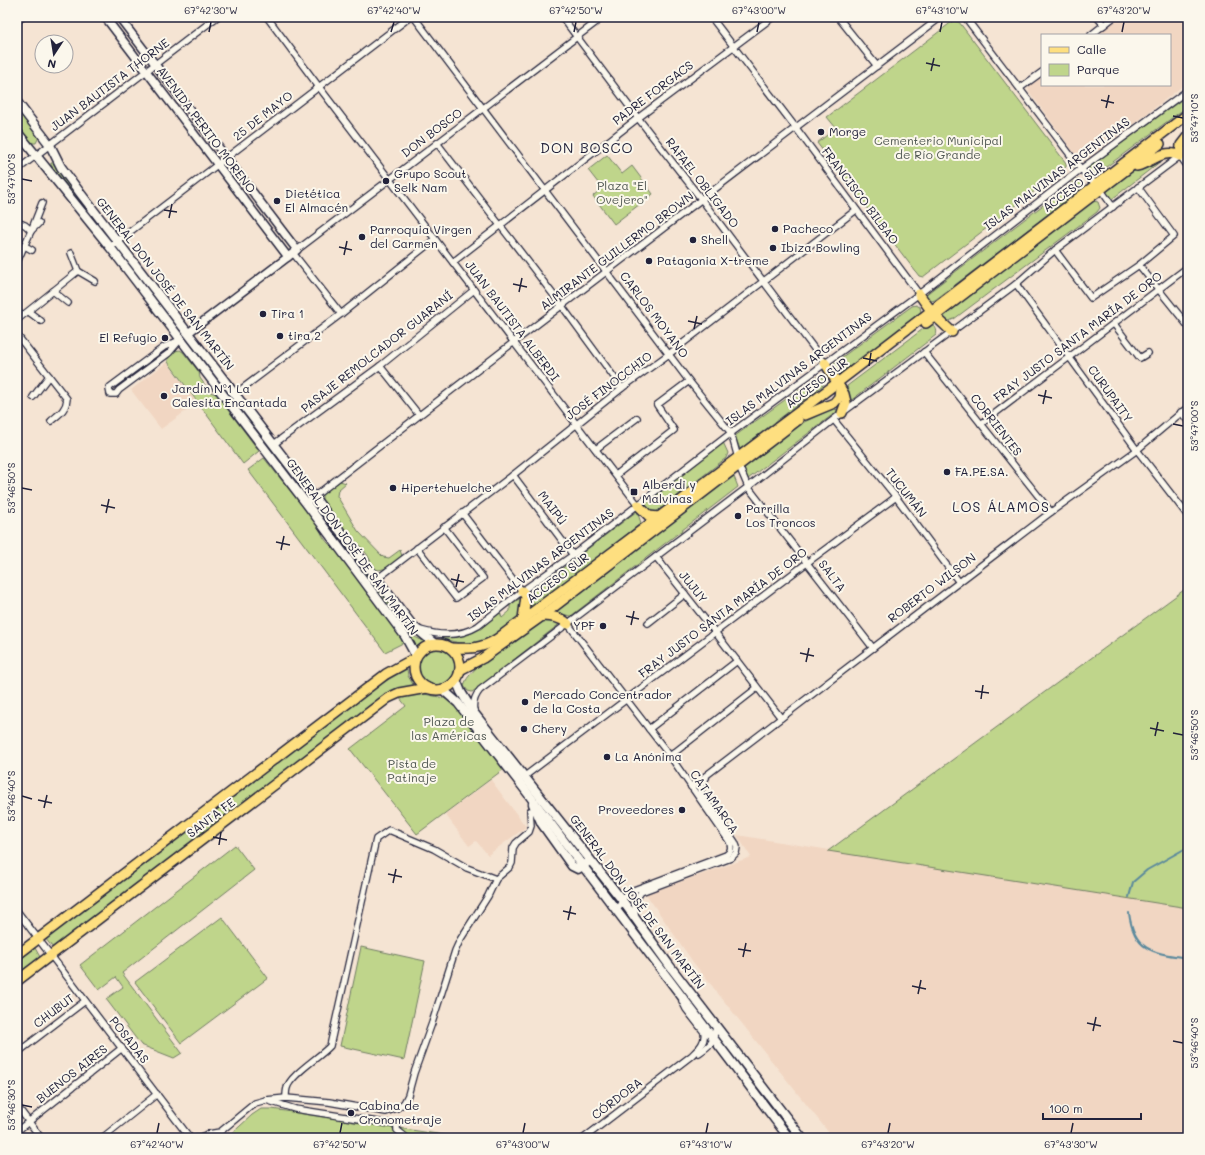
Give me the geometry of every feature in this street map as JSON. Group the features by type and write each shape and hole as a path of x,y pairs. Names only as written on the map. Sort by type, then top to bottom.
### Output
{"main road":[{"name":"GENERAL DON JOSÉ DE SAN MARTÍN","path":"17,102 50,145 61,167 413,626 436,644"},
{"name":"ACCESO SUR","path":"460,670 483,658 542,616 738,462 1098,188 1188,114"},
{"name":"ACCESO SUR","path":"1098,188 1128,169 1188,122"},
{"name":"GENERAL DON JOSÉ DE SAN MARTÍN","path":"17,132 110,247 306,503 405,636 415,657"},
{"path":"1128,169 1142,165 1164,154 1175,153 1180,156 1181,146 1188,136"},
{"path":"919,294 933,313 952,332"},
{"path":"825,363 844,394 846,402 842,413"},
{"name":"ACCESO SUR","path":"451,648 470,648 489,645 659,517 805,415 839,385"},
{"path":"638,505 649,516 659,517"},
{"path":"522,591 526,596 523,619"},
{"path":"542,616 564,620 568,624"},
{"path":"436,644 441,644 451,648 458,658 460,670 456,680 447,688 442,690 432,690 421,684 416,678 413,665 415,657 423,648 436,644"},
{"name":"SANTA FE","path":"17,955 386,674 415,657"},
{"name":"GENERAL DON JOSÉ DE SAN MARTÍN","path":"456,680 461,692 474,713 525,776 587,863 617,910 789,1138"},
{"name":"SANTA FE","path":"17,981 388,698 399,693 427,688"},
{"name":"GENERAL DON JOSÉ DE SAN MARTÍN","path":"442,690 458,703 529,794 587,863 622,900 716,1027 802,1138"},
{"path":"529,794 542,824 572,866 578,869 587,863"}],"street":[{"path":"17,21 23,17"},
{"name":"AVENIDA PERITO MORENO","path":"105,17 218,164 341,314"},
{"name":"AVENIDA PERITO MORENO","path":"118,17 227,158 292,253"},
{"name":"JUAN BAUTISTA THORNE","path":"17,170 217,17"},
{"name":"JUAN BAUTISTA ALBERDI","path":"267,17 638,505"},
{"name":"25 DE MAYO","path":"110,247 410,17"},
{"name":"CARLOS MOYANO","path":"414,17 689,381 731,433 738,462"},
{"name":"RAFAEL OBLIGADO","path":"562,17 825,363"},
{"name":"DON BOSCO","path":"180,340 164,347 110,387 110,394 116,394 119,390 169,353 188,333 603,17"},
{"name":"FRANCISCO BILBAO","path":"711,17 796,128 919,294"},
{"name":"PADRE FORGACS","path":"453,262 638,118 773,17"},
{"path":"838,17 877,66"},
{"name":"ALMIRANTE GUILLERMO BROWN","path":"306,503 514,342 942,17"},
{"path":"965,17 1081,169 1113,207"},
{"path":"1097,17 1104,25"},
{"path":"1092,34 1114,17"},
{"path":"1020,88 1041,73"},
{"name":"ISLAS MALVINAS ARGENTINAS","path":"413,626 419,630 442,635 457,634 471,630 522,591 573,555 731,433 919,294 1081,169 1188,90"},
{"path":"437,143 562,306 622,388"},
{"path":"474,713 473,703 477,693 748,487 842,413 1016,284 1055,250 1188,149"},
{"path":"1180,156 1188,167"},
{"path":"1055,250 1091,298 1139,264 1174,236 1138,187"},
{"path":"17,262 42,203"},
{"name":"JOSÉ FINOCCHIO","path":"377,579 513,475 622,388 669,354 856,210"},
{"path":"17,223 21,223 28,227 31,231"},
{"path":"31,231 39,223"},
{"path":"235,394 341,314 435,239"},
{"path":"25,246 32,250"},
{"path":"71,254 78,271 95,281"},
{"path":"1139,264 1188,326"},
{"name":"FRAY JUSTO SANTA MARÍA DE ORO","path":"981,424 1188,267"},
{"path":"17,320 29,312 78,271"},
{"name":"CURUPAITY","path":"1016,284 1137,450 1188,516"},
{"name":"PASAJE REMOLCADOR GUARANÍ","path":"274,444 380,366 474,290"},
{"path":"53,291 68,302"},
{"path":"29,312 41,322"},
{"path":"1114,324 1140,358 1148,353"},
{"path":"17,335 67,399 64,410 51,421"},
{"name":"CORRIENTES","path":"924,352 1050,512"},
{"path":"380,366 419,415"},
{"path":"33,396 49,376"},
{"path":"616,475 674,430 657,405 689,381"},
{"name":"ROBERTO WILSON","path":"691,787 1050,512 1137,450 1188,407"},
{"path":"1181,412 1188,421"},
{"path":"596,449 637,418"},
{"name":"TUCUMÁN","path":"834,420 896,498 959,582"},
{"name":"SALTA","path":"738,462 748,487 808,562 873,648"},
{"name":"MAIPÚ","path":"513,475 573,555"},
{"name":"FRAY JUSTO SANTA MARÍA DE ORO","path":"525,776 808,562 896,498"},
{"path":"462,513 522,591"},
{"path":"417,548 456,598 483,578 444,527"},
{"name":"JUJUY","path":"656,557 781,718"},
{"path":"648,624 685,594"},
{"name":"CATAMARCA","path":"568,624 670,756 729,841 731,849 726,856 635,888 622,900"},
{"path":"649,730 737,661"},
{"path":"670,756 757,688"},
{"name":"CATAMARCA","path":"636,919 634,908 635,901 641,892 735,856 737,850 735,842 701,793 701,785 710,773"},
{"path":"198,1138 208,1134 220,1132 254,1103 266,1100 286,1098 330,1102 386,1112 397,1108 404,1102 408,1095 455,951 460,940 488,896 496,879 510,867 512,863 513,848 516,843 529,832 531,826 530,811 536,811"},
{"path":"286,1098 287,1088 294,1077 324,1053 330,1046 376,839 389,830 434,849 467,868 496,879"},
{"path":"617,910 622,900"},
{"name":"POSADAS","path":"17,911 190,1138"},
{"name":"CÓRDOBA","path":"584,1138 700,1048 705,1037 704,1032 686,1009 676,989"},
{"name":"CHUBUT","path":"17,1053 85,1001"},
{"path":"714,1040 716,1027"},
{"name":"CÓRDOBA","path":"664,1077 714,1040"},
{"name":"BUENOS AIRES","path":"17,1131 122,1048"},
{"path":"102,1138 157,1094"},
{"path":"266,1100 295,1109 397,1125 397,1130 407,1138"},
{"path":"17,1106 41,1138"}],"shaded area":[{"path":"1118,17 1188,17 1188,82 1088,159 1083,161 1079,159 1030,93 1028,89 1030,85 1041,77 1041,86 1171,86 1171,34 1096,34"},
{"name":"Jardín Nº1 La Calesita Encantada","path":"167,362 197,403 161,429 131,390"},
{"path":"491,780 526,827 488,855 476,841 469,846 445,814"},
{"path":"737,835 1188,908 1188,1138 833,1138 693,962 646,894 751,857"}],"green space":[{"name":"Cementerio Municipal de Río Grande","path":"953,21 959,22 1066,163 1066,167 923,277 919,276 817,143 836,128 827,117"},
{"path":"1188,95 1188,106 1094,176 1088,168"},
{"path":"17,108 39,137 36,143 30,143 17,127"},
{"name":"Plaza \"El Ovejero\"","path":"607,155 622,174 632,166 653,194 614,224 593,196 602,188 588,170"},
{"path":"1161,161 1112,199 1106,192 1130,172 1142,170"},
{"path":"51,163 53,163 110,239 108,239"},
{"path":"1076,180 1080,180 1083,183 1082,189 935,300 931,301 926,297 929,292"},
{"path":"1090,201 1098,202 1100,208 1097,212 954,319 949,321 944,319 946,311"},
{"path":"916,305 920,307 921,312 918,316 842,373 837,374 834,369 834,363 912,306"},
{"path":"931,323 935,327 937,333 936,335 849,402 847,386"},
{"path":"180,350 199,372 200,378 210,392 216,394 259,451 243,464 168,362 168,357 175,351"},
{"path":"818,376 825,378 825,382 822,386 740,449 735,436"},
{"path":"832,409 839,410 748,479 743,466 802,423"},
{"path":"723,442 728,453 726,458 654,514 647,509 644,505"},
{"path":"264,458 318,526 327,542 335,548 405,642 385,652 248,470"},
{"path":"733,474 738,487 571,616 551,612"},
{"path":"340,481 346,483 338,490 337,496 358,531 383,557 389,558 400,550 402,556 387,567 379,570 375,569 371,565 367,554 359,545 356,546 322,500 322,494"},
{"path":"316,509 415,637 425,642 415,647 409,634 314,510"},
{"path":"637,511 641,523 530,611 529,594"},
{"path":"1188,587 1188,908 828,851"},
{"path":"522,597 520,617 492,637 475,643 454,642 441,638 460,637 474,632 500,612 502,618 510,611 510,605"},
{"path":"544,619 562,622 478,688 472,692 468,691 464,686 465,683 476,668"},
{"path":"436,648 446,651 452,657 455,667 452,677 446,683 436,686 426,683 420,677 417,667 420,657 426,651"},
{"path":"407,669 408,676 414,686 387,693 53,948 45,938 377,686"},
{"name":"Pista de Patinaje","path":"419,693 444,698 458,707 504,769 417,834 350,749 406,706 399,697"},
{"path":"235,845 254,870 122,973 182,1053 174,1058 141,1045 106,999 123,987 116,977 99,990 80,965"},
{"path":"222,917 268,978 181,1043 135,982"},
{"path":"361,947 425,961 404,1060 340,1046"},
{"path":"35,948 40,957 17,975 17,961"},
{"path":"261,1109 272,1109 464,1138 227,1138 252,1115"}],"waterway":[{"path":"1129,897 1133,882 1147,870 1188,847"},
{"path":"1129,913 1132,926 1141,943 1156,952 1188,958"}],"place":[{"name":"Morge","path":"821,132"},
{"name":"Grupo Scout Selk Nam","path":"386,181"},
{"name":"Dietética El Almacén","path":"277,201"},
{"name":"Pacheco","path":"775,229"},
{"name":"Parroquia Virgen del Carmen","path":"362,237"},
{"name":"Shell","path":"693,240"},
{"name":"Ibiza Bowling","path":"773,248"},
{"name":"Patagonia X-treme","path":"649,261"},
{"name":"Tira 1","path":"263,314"},
{"name":"tira 2","path":"280,336"},
{"name":"El Refugio","path":"165,338"},
{"name":"Jardín Nº1 La Calesita Encantada","path":"164,396"},
{"name":"FA.PE.SA.","path":"947,472"},
{"name":"Hipertehuelche","path":"393,488"},
{"name":"Alberdi y Malvinas","path":"634,492"},
{"name":"Parrilla Los Troncos","path":"738,516"},
{"name":"YPF","path":"603,626"},
{"name":"Mercado Concentrador de la Costa","path":"525,702"},
{"name":"Chery","path":"524,729"},
{"name":"La Anónima","path":"607,757"},
{"name":"Proveedores","path":"682,810"},
{"name":"Cabina de Cronometraje","path":"351,1113"}],"district":[{"name":"DON BOSCO","path":"587,148"},
{"name":"LOS ÁLAMOS","path":"1001,507"}],"park label":[{"name":"Plaza de las Américas","path":"449,729"}]}
